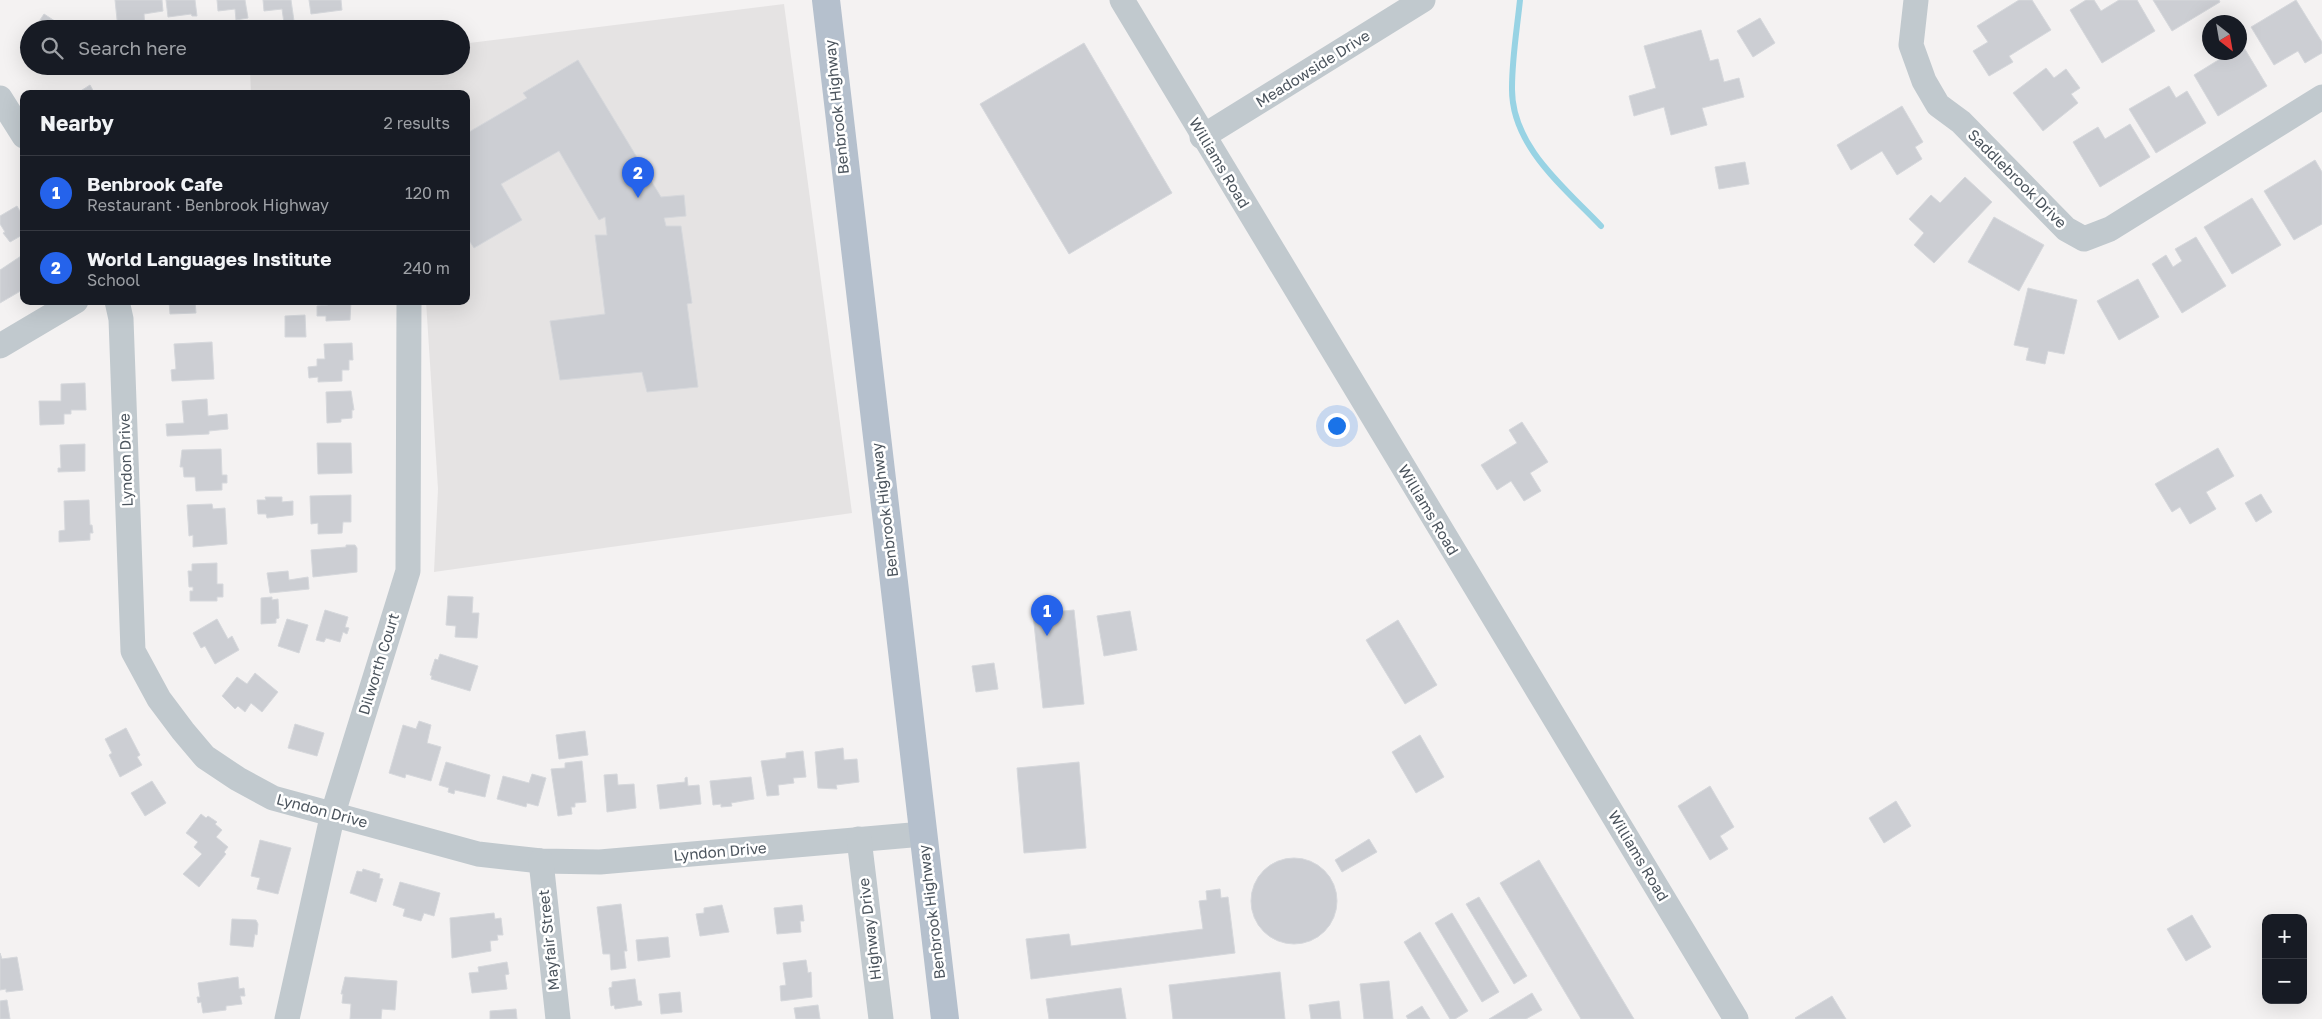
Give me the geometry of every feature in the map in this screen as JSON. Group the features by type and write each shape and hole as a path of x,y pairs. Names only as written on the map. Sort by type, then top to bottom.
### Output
{"main road":[{"name":"Benbrook Highway","path":"826,0 945,1019"}],"street":[{"name":"Williams Road","path":"1122,0 1202,136 1736,1019"},
{"name":"Meadowside Drive","path":"1202,136 1423,0"},
{"name":"Saddlebrook Drive","path":"1916,0 1911,45 1924,81 1938,105 1961,122 2066,229 2084,239 2110,229 2322,97"},
{"path":"0,98 20,130"},
{"path":"0,346 69,305"},
{"name":"Lyndon Drive","path":"118,305 121,319 133,651 159,699 205,757 273,798 478,854 541,861 600,862 923,834"},
{"name":"Dilworth Court","path":"287,1019 333,813 408,572 409,305"},
{"name":"Highway Drive","path":"859,839 881,1019"},
{"name":"Mayfair Street","path":"541,861 558,1019"}],"shaded area":[{"path":"784,4 852,513 434,572 438,489 426,305 470,305 470,90 251,90 250,75 470,75 470,43"}],"building":[{"path":"115,0 162,0 163,11 144,14 144,20 117,20"},
{"path":"166,0 195,0 197,16 192,16 191,14 168,17"},
{"path":"217,0 245,0 248,18 236,20 235,9 218,11"},
{"path":"263,0 291,0 294,20 284,20 282,9 264,11"},
{"path":"309,0 341,0 342,10 311,14"},
{"path":"2019,0 2032,0 2051,30 2009,56 2013,62 1989,76 1973,51 1988,42 1977,26"},
{"path":"2086,0 2094,0 2101,11 2119,0 2137,0 2155,31 2102,63 2070,10"},
{"path":"2153,0 2219,0 2220,2 2172,31"},
{"path":"2296,0 2322,42 2322,53 2305,63 2298,51 2274,65 2251,27"},
{"path":"44,14 53,20 40,20"},
{"path":"1760,18 1775,43 1753,57 1737,31"},
{"path":"1701,30 1710,61 1718,59 1724,82 1739,78 1744,97 1702,108 1707,125 1671,135 1664,107 1634,116 1629,96 1656,88 1644,46"},
{"path":"1084,43 1172,193 1069,254 980,104"},
{"path":"2247,53 2267,86 2218,116 2194,75 2218,60 2247,60"},
{"path":"578,60 661,197 684,195 686,216 664,218 666,226 681,226 692,303 687,304 698,387 647,392 642,372 560,380 550,321 605,314 595,235 607,235 605,217 599,220 559,151 501,184 522,220 474,248 470,242 470,131 527,98 523,93"},
{"path":"2046,68 2054,78 2066,69 2080,88 2071,94 2078,103 2043,131 2013,93"},
{"path":"90,85 93,90 82,90"},
{"path":"2169,86 2176,98 2187,91 2206,123 2156,153 2129,109"},
{"path":"1902,106 1923,142 1915,147 1922,159 1897,175 1882,151 1851,170 1837,145"},
{"path":"2130,124 2150,157 2100,187 2073,142 2098,127 2105,139"},
{"path":"2315,160 2322,172 2322,224 2294,240 2264,191"},
{"path":"1745,162 1749,184 1719,189 1715,167"},
{"path":"1965,177 1992,202 1934,263 1914,245 1924,233 1909,219 1931,195 1940,203"},
{"path":"2252,198 2281,245 2232,274 2204,227"},
{"path":"17,206 20,211 20,236 10,242 3,233 5,232 0,224 0,216"},
{"path":"1994,217 2044,245 2019,291 1968,262"},
{"path":"2196,237 2226,286 2182,313 2152,264 2166,255 2173,267 2182,261 2175,249"},
{"path":"20,257 20,291 0,303 0,270"},
{"path":"2138,279 2159,317 2119,340 2097,301"},
{"path":"2028,288 2077,300 2064,354 2048,351 2045,364 2026,360 2029,348 2014,345"},
{"path":"169,305 195,305 196,313 170,314"},
{"path":"351,305 350,320 326,321 326,316 317,316 317,306"},
{"path":"305,315 306,337 285,337 285,316"},
{"path":"212,342 214,379 172,381 171,370 176,369 174,344"},
{"path":"352,343 353,360 349,360 349,370 342,370 342,381 318,382 318,377 309,378 308,367 317,366 317,359 325,359 324,344"},
{"path":"85,383 86,410 71,410 71,414 64,414 64,424 40,425 39,401 61,401 61,384"},
{"path":"351,391 354,410 352,410 352,418 341,419 341,422 327,423 326,392"},
{"path":"207,399 208,416 227,414 228,429 209,431 209,434 167,436 166,424 184,423 182,401"},
{"path":"1522,422 1548,462 1530,473 1541,491 1524,501 1511,481 1497,490 1481,465 1517,443 1509,430"},
{"path":"317,443 351,443 352,473 318,474"},
{"path":"85,444 85,471 58,472 58,468 61,468 60,445"},
{"path":"2218,448 2234,476 2206,492 2216,509 2190,524 2180,507 2172,512 2155,484"},
{"path":"221,449 222,475 227,475 227,483 222,483 222,490 196,491 195,477 184,477 183,467 180,467 182,450"},
{"path":"2261,494 2272,512 2256,522 2245,503"},
{"path":"351,495 351,522 343,522 342,533 318,534 318,523 311,524 310,496"},
{"path":"265,497 282,497 282,502 293,501 293,515 267,518 266,514 258,514 257,500 266,500"},
{"path":"89,500 90,525 92,525 93,533 90,533 90,540 59,542 59,531 65,530 64,501"},
{"path":"212,504 213,509 225,508 227,544 193,547 193,535 189,536 187,505"},
{"path":"346,545 355,545 357,548 357,572 313,577 311,550 346,547"},
{"path":"217,563 217,584 223,584 223,597 217,597 217,601 190,601 190,591 193,591 193,587 189,587 188,571 192,571 192,564"},
{"path":"288,571 289,580 308,577 309,589 270,593 267,573"},
{"path":"448,596 473,597 472,613 479,613 477,638 455,637 456,626 446,625"},
{"path":"272,597 272,600 278,599 279,618 276,619 276,623 261,624 261,598"},
{"path":"325,610 348,617 345,627 349,628 347,634 343,632 340,642 326,638 324,642 316,640"},
{"path":"1074,610 1084,704 1043,708 1033,614"},
{"path":"1130,611 1137,650 1104,656 1097,616"},
{"path":"217,619 228,639 232,636 239,650 215,664 205,646 201,648 193,633"},
{"path":"287,619 308,625 299,653 278,646"},
{"path":"1398,620 1437,685 1405,704 1366,640"},
{"path":"440,654 478,666 470,691 431,679 432,676 430,675 435,659 438,660"},
{"path":"994,663 998,689 976,692 972,666"},
{"path":"255,673 278,692 262,712 251,703 245,712 238,706 235,709 222,696 237,677 247,684"},
{"path":"419,721 431,725 427,743 441,747 431,781 406,774 405,778 389,773 403,725 416,729"},
{"path":"295,724 324,733 317,756 288,748"},
{"path":"126,728 140,755 137,757 142,765 120,777 109,755 112,753 105,739"},
{"path":"585,731 588,755 559,759 556,735"},
{"path":"1420,735 1444,777 1416,793 1392,752"},
{"path":"843,748 844,760 857,759 859,782 836,785 837,789 818,788 815,752"},
{"path":"803,751 806,777 793,778 794,783 778,785 779,795 767,796 761,761 786,758 786,753"},
{"path":"582,761 586,802 575,803 575,807 571,807 572,814 558,816 551,769 565,768 565,763"},
{"path":"446,762 490,775 485,797 455,790 454,794 448,792 449,788 439,785"},
{"path":"1079,762 1086,848 1024,853 1017,768"},
{"path":"532,774 546,778 538,806 527,803 526,807 497,799 503,776 529,783"},
{"path":"617,774 618,785 634,784 636,808 607,812 604,775"},
{"path":"687,777 688,786 699,785 701,804 660,809 657,785 685,782"},
{"path":"751,777 754,799 731,803 732,806 721,807 721,804 713,805 710,781"},
{"path":"152,781 166,803 145,816 131,793"},
{"path":"1710,786 1734,827 1720,836 1728,849 1710,860 1678,806"},
{"path":"1896,801 1911,826 1884,843 1869,818"},
{"path":"201,814 217,822 215,824 222,830 216,837 228,847 224,852 226,854 199,887 183,874 202,854 194,847 198,842 186,833"},
{"path":"1369,839 1377,852 1342,872 1335,860"},
{"path":"260,840 291,848 278,894 257,889 260,878 251,876"},
{"path":"1294,858 1310,862 1324,871 1333,885 1337,901 1333,917 1324,931 1310,940 1294,944 1278,940 1264,931 1255,917 1251,901 1255,885 1264,871 1278,862"},
{"path":"1539,860 1634,1019 1581,1019 1500,883"},
{"path":"363,869 380,874 379,878 383,879 376,902 350,893 357,871 362,872"},
{"path":"400,882 440,893 434,916 424,913 421,921 403,916 405,909 393,905"},
{"path":"1220,889 1221,898 1228,897 1235,953 1031,979 1026,939 1069,934 1071,946 1203,929 1199,901 1207,900 1206,891"},
{"path":"1479,897 1527,976 1514,984 1466,904"},
{"path":"621,904 627,951 624,951 626,968 611,970 610,954 603,954 597,907"},
{"path":"722,905 729,932 700,936 696,914 704,913 704,908"},
{"path":"802,905 804,921 800,921 801,932 777,934 774,908"},
{"path":"494,913 495,919 501,918 503,935 497,935 498,940 490,941 491,951 452,958 450,918"},
{"path":"1452,913 1499,992 1482,1002 1435,923"},
{"path":"2192,915 2211,947 2186,961 2167,929"},
{"path":"232,919 256,920 258,924 257,935 255,934 253,947 230,945"},
{"path":"1420,932 1468,1011 1455,1019 1450,1019 1404,942"},
{"path":"668,937 670,957 638,961 636,940"},
{"path":"0,953 2,959 17,957 23,990 6,992 6,989 0,990"},
{"path":"806,960 808,973 811,972 812,997 781,1001 780,986 786,985 783,963"},
{"path":"507,962 509,974 505,975 507,989 472,993 469,973 479,972 478,967"},
{"path":"1280,972 1285,1019 1173,1019 1169,985"},
{"path":"238,977 239,989 244,988 245,996 240,996 242,1004 226,1006 226,1010 203,1013 201,1002 198,1003 197,997 200,997 198,983"},
{"path":"345,977 397,981 395,1010 382,1009 381,1019 350,1019 351,1004 342,1003 343,994 341,994"},
{"path":"635,979 638,1001 641,1001 642,1005 615,1009 614,1005 611,1006 609,988 612,987 612,982"},
{"path":"1389,981 1393,1019 1364,1019 1360,984"},
{"path":"1121,988 1126,1019 1049,1019 1046,999"},
{"path":"680,992 682,1012 661,1014 659,994"},
{"path":"1532,993 1542,1010 1526,1019 1489,1019"},
{"path":"1832,996 1846,1019 1795,1018"},
{"path":"7,1000 10,1019 0,1019 0,1001"},
{"path":"1339,1001 1341,1019 1311,1019 1309,1005"},
{"path":"818,1005 820,1019 796,1019 794,1008"},
{"path":"1422,1006 1430,1019 1408,1019 1406,1016"},
{"path":"516,1009 517,1019 490,1019 490,1011"}],"waterway":[{"path":"1520,0 1512,88 1514,109 1520,129 1530,147 1557,181 1601,226"}],"place":[{"name":"World Languages Institute","path":"638,198"},
{"name":"Benbrook Cafe","path":"1047,636"}]}
